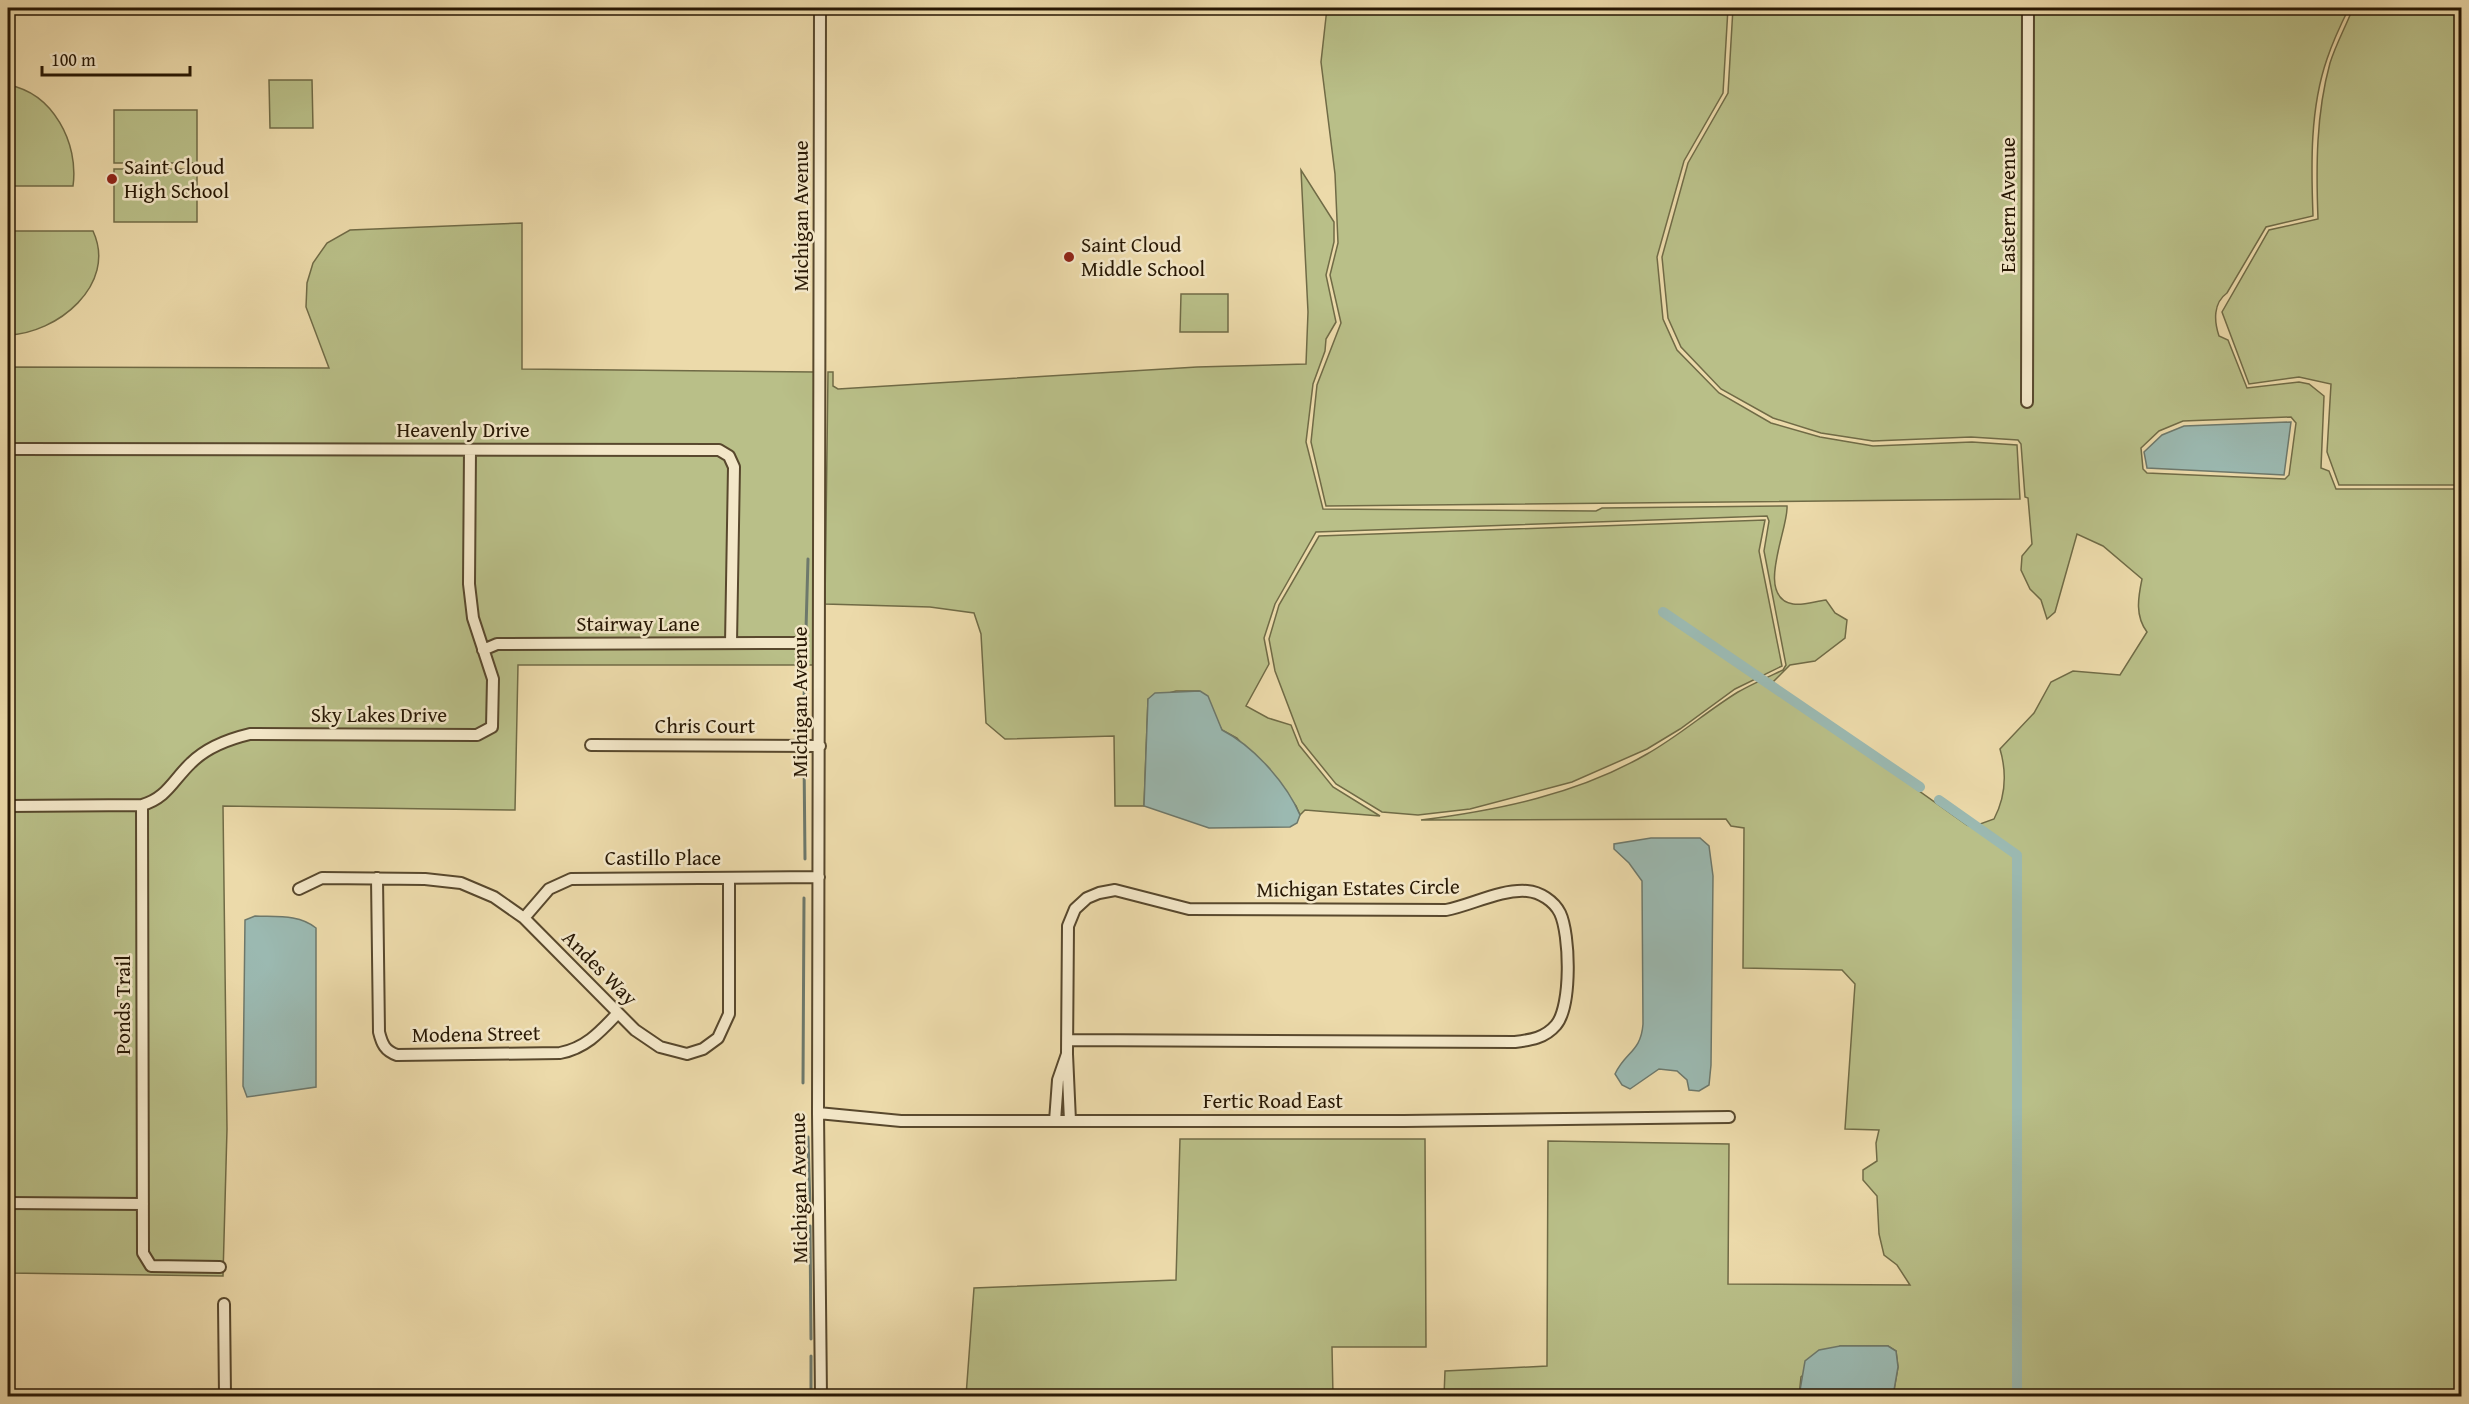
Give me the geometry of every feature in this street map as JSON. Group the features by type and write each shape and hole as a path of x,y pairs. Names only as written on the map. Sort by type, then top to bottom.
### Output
{"street":[{"name":"Michigan Avenue","path":"820,8 818,1113 821,1396"},
{"name":"Eastern Avenue","path":"2027,402 2028,8"},
{"name":"Heavenly Drive","path":"8,449 719,450 729,456 734,467 731,643"},
{"name":"Sky Lakes Drive","path":"8,806 142,805 156,801 168,791 191,762 231,738 250,734 477,735 487,731 492,727 493,679 473,618 469,584 470,450"},
{"name":"Stairway Lane","path":"483,650 497,644 795,643"},
{"name":"Chris Court","path":"591,746 820,746"},
{"name":"Ponds Trail","path":"142,805 143,1253 151,1266 220,1267"},
{"name":"Castillo Place","path":"524,918 549,889 571,879 819,877"},
{"name":"Andes Way","path":"299,889 322,878 425,879 460,883 494,897 524,918 636,1030 670,1051 694,1053 718,1038 729,1014 729,878"},
{"name":"Modena Street","path":"377,878 379,1032 382,1045 390,1053 397,1055 560,1053 577,1050 597,1036 618,1013"},
{"name":"Michigan Estates Circle","path":"1068,1040 1515,1042 1539,1038 1556,1026 1563,1014 1566,996 1566,931 1559,911 1546,897 1527,891 1507,892 1446,910 1189,909 1115,890 1099,893 1075,909 1068,926 1067,1054 1070,1121"},
{"name":"Michigan Estates Circle","path":"1055,1121 1058,1080 1067,1054"},
{"name":"Fertic Road East","path":"818,1113 901,1121 1404,1121 1729,1117"},
{"path":"8,1203 143,1204"},
{"path":"224,1304 225,1396"}],"green space":[{"path":"1327,8 1728,8 1723,93 1684,161 1657,257 1663,319 1677,350 1719,393 1771,423 1820,437 1873,446 1972,442 2017,445 2020,499 1326,506 1311,442 1317,385 1341,323 1330,275 1338,243 1335,174 1321,62"},
{"path":"1733,8 2349,8 2329,52 2317,97 2312,156 2313,216 2266,227 2227,293 2219,302 2216,324 2219,336 2228,340 2247,388 2299,382 2309,384 2324,396 2321,468 2329,471 2336,489 2461,489 2461,1396 1893,1396 1898,1367 1896,1351 1888,1346 1840,1346 1801,1377 1799,1396 1444,1396 1445,1371 1547,1366 1548,1141 1729,1144 1728,1284 1910,1285 1897,1265 1884,1255 1879,1234 1877,1196 1863,1180 1863,1170 1877,1161 1876,1143 1879,1130 1845,1129 1855,984 1842,970 1743,968 1744,828 1731,826 1726,819 1421,820 1509,805 1594,780 1647,754 1738,692 1783,670 1786,665 1764,551 1769,521 1767,516 1316,532 1275,604 1264,638 1269,664 1246,706 1268,718 1291,725 1299,745 1333,787 1380,816 1305,810 1300,815 1296,806 1237,738 1222,730 1199,691 1176,691 1148,699 1144,806 1115,806 1114,736 1005,739 986,723 981,634 974,613 930,607 825,604 828,372 833,372 833,386 838,389 1197,367 1306,364 1308,312 1301,170 1334,222 1334,242 1326,275 1336,322 1326,339 1325,351 1313,384 1306,442 1323,509 1596,511 1602,508 1787,506 1774,576 1776,589 1782,599 1793,604 1826,600 1835,613 1847,620 1845,638 1815,661 1790,665 1770,685 1967,825 1972,827 1994,819 2001,802 2004,784 2004,767 2000,749 2034,713 2051,682 2073,671 2120,675 2147,632 2139,613 2142,579 2103,546 2077,534 2055,612 2047,619 2041,600 2030,589 2021,570 2022,556 2032,544 2028,498 2025,497 2021,444 2018,440 1971,437 1873,441 1821,433 1773,418 1721,389 1681,347 1668,318 1662,257 1688,163 1728,93","holes":["2291,417 2296,423 2289,475 2285,479 2147,473 2143,469 2141,448 2159,431 2183,421"]},
{"path":"2353,8 2461,8 2461,485 2339,485 2327,452 2331,384 2299,377 2249,384 2222,312 2269,230 2318,219 2317,160 2325,82 2335,49"},
{"path":"269,80 312,80 313,128 270,128"},
{"path":"8,85 38,98 60,122 72,153 73,186 8,186"},
{"path":"114,110 197,110 197,163 114,163"},
{"path":"114,169 197,169 197,222 114,222"},
{"path":"522,223 522,369 815,372 815,665 518,665 515,810 223,806 227,1129 223,1276 8,1273 8,367 329,368 306,307 307,283 313,263 327,243 350,230"},
{"path":"8,231 93,231 98,251 97,270 90,287 78,303 63,316 45,326 8,335"},
{"path":"1181,294 1228,294 1228,332 1180,332"},
{"path":"1765,520 1759,551 1782,666 1735,689 1680,729 1647,749 1572,782 1470,809 1418,815 1382,812 1336,784 1302,742 1275,671 1269,639 1279,605 1319,536"},
{"path":"1180,1139 1425,1139 1426,1347 1332,1347 1333,1396 966,1396 974,1288 1176,1280"}],"water":[{"path":"2291,422 2284,475 2147,468 2144,452 2162,435 2184,426"},
{"path":"1200,691 1208,696 1222,730 1257,755 1286,790 1300,815 1297,823 1290,827 1209,828 1144,806 1148,699 1155,693"},
{"path":"1651,838 1700,838 1709,846 1713,876 1711,1065 1709,1085 1699,1091 1689,1090 1687,1080 1677,1071 1659,1069 1630,1089 1622,1085 1615,1074 1639,1041 1643,1024 1642,881 1629,863 1614,849 1614,844"},
{"path":"255,916 295,918 316,928 316,1087 247,1097 243,1086 245,920"},
{"path":"1840,1346 1888,1346 1896,1351 1898,1367 1893,1396 1799,1396 1805,1361 1819,1350"}],"waterway":[{"path":"803,734 808,559"},
{"path":"1663,612 1920,787"},
{"path":"804,756 805,859"},
{"path":"1939,800 2017,855 2017,1396"},
{"path":"803,1083 804,898"},
{"path":"808,1137 810,1208"},
{"path":"810,1226 811,1339"},
{"path":"811,1356 811,1396"}],"place":[{"name":"Saint Cloud High School","path":"112,179"},
{"name":"Saint Cloud Middle School","path":"1069,257"}]}
